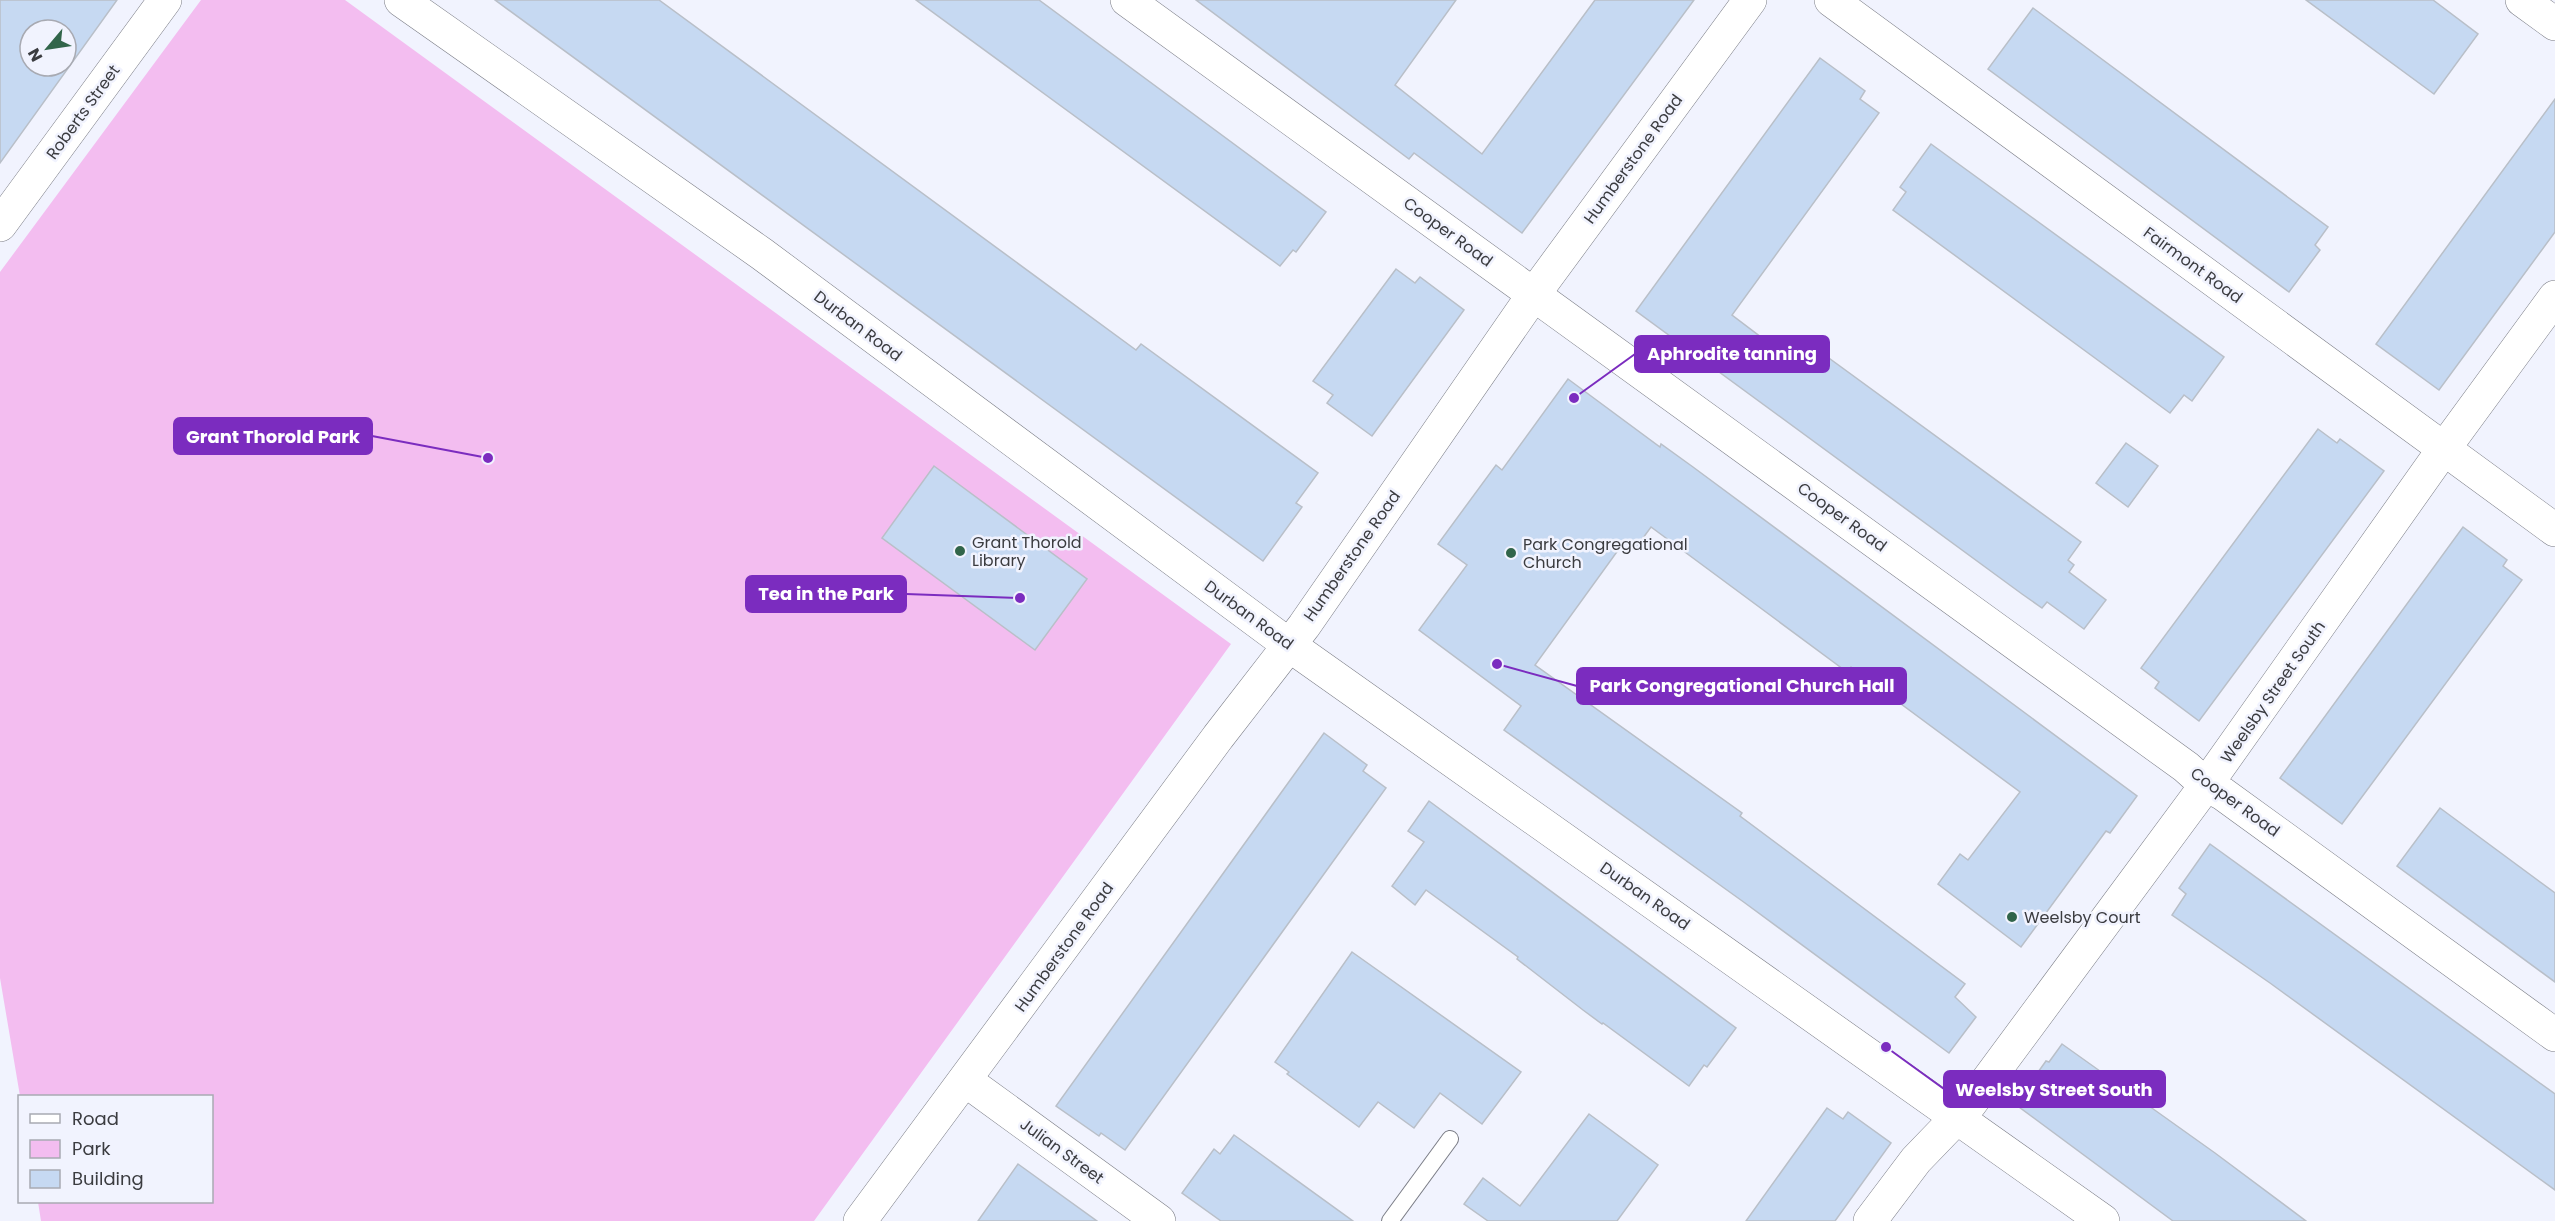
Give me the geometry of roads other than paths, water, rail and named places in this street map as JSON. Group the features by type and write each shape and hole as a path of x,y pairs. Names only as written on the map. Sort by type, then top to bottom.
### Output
{"street":[{"name":"Roberts Street","path":"0,225 165,0"},
{"name":"Durban Road","path":"401,0 762,254 1289,645 1958,1116 2103,1221"},
{"name":"Cooper Road","path":"1127,0 2177,760 2206,785 2223,794 2555,1035"},
{"name":"Humberstone Road","path":"860,1221 1210,747 1289,645 1534,294 1750,0"},
{"name":"Fairmont Road","path":"1831,0 2555,530"},
{"path":"2522,0 2555,24"},
{"name":"Weelsby Street South","path":"1870,1221 1916,1160 1970,1104 2206,785 2443,450 2555,297"},
{"name":"Julian Street","path":"965,1080 1159,1221"}],"lane":[{"path":"1390,1221 1450,1138"}],"place":[{"name":"Aphrodite tanning","path":"1574,398"},
{"name":"Grant Thorold Park","path":"488,458"},
{"name":"Grant Thorold Library","path":"960,551"},
{"name":"Park Congregational Church","path":"1511,553"},
{"name":"Tea in the Park","path":"1020,598"},
{"name":"Park Congregational Church Hall","path":"1497,664"},
{"name":"Weelsby Court","path":"2012,917"},
{"name":"Weelsby Street South","path":"1886,1047"}]}
